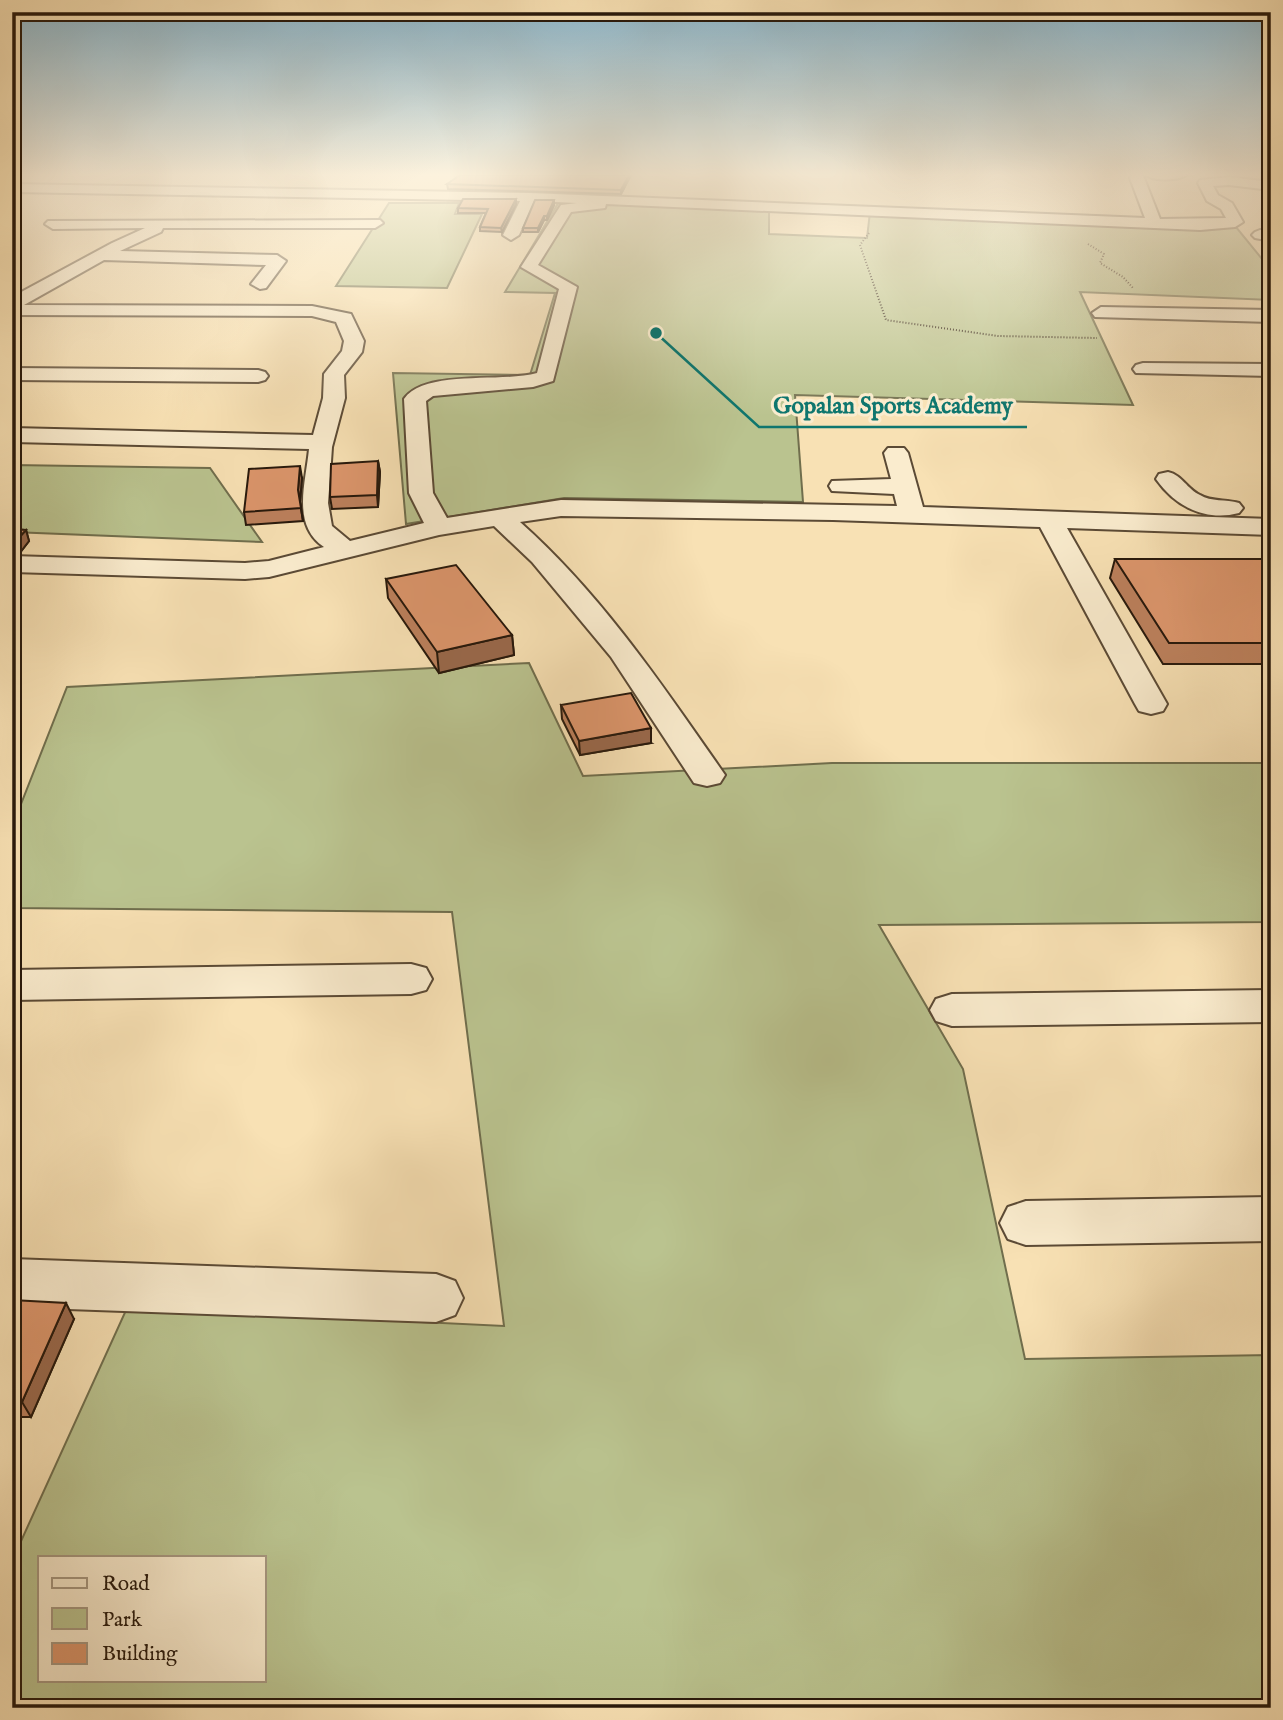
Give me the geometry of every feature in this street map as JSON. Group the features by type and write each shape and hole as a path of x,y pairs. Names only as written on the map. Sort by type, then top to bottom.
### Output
{"street":[{"path":"439,527 421,493 415,399 427,390 533,382 546,377 568,287 529,267 536,255"},
{"path":"12,304 100,256 277,260 252,290 37,292"},
{"path":"1139,294 1149,314"},
{"path":"12,310 312,311 344,318 354,341 352,352 334,374 334,398 321,447 316,508 322,533 346,550"},
{"path":"1101,313 1271,316"},
{"path":"1220,320 1238,320 1262,338"},
{"path":"12,329 40,329"},
{"path":"1143,369 1271,370"},
{"path":"12,374 258,376"},
{"path":"12,391 221,393"},
{"path":"12,435 321,442 321,447"},
{"path":"896,453 912,515"},
{"path":"1168,479 1184,499 1195,504 1271,511"},
{"path":"841,486 905,487"},
{"path":"12,564 246,571 295,564 439,527 561,508 912,515 1271,527"},
{"path":"498,516 542,556 623,652 707,775"},
{"path":"1049,519 1151,704"},
{"path":"1148,522 1156,536 1168,542 1271,544"},
{"path":"12,985 411,979"},
{"path":"952,1010 1271,1006"},
{"path":"1026,1223 1271,1219"},
{"path":"12,1283 436,1298"}],"path":[{"path":"864,255 886,320 998,336 1106,338"},
{"path":"1103,255 1100,262 1123,276 1139,294"}],"green space":[{"path":"356,255 462,255 447,288 336,286"},
{"path":"527,255 1259,255 1271,270 1271,300 1080,292 1133,405 795,395 803,502 564,498 406,524 393,373 530,375 555,293 505,292"},
{"path":"12,465 210,468 262,542 12,532"},
{"path":"529,663 583,776 832,763 1271,763 1271,922 879,925 963,1069 1025,1359 1271,1355 1271,1708 12,1708 12,1561 127,1308 504,1326 452,912 12,908 12,827 67,687"}],"building":[{"path":"378,461 377,495 330,497 331,464"},
{"path":"300,466 298,490 301,508 244,512 249,469"},
{"path":"12,529 26,530 12,543"},
{"path":"1115,559 1271,559 1271,643 1169,643"},
{"path":"456,565 512,635 437,652 386,579"},
{"path":"631,693 651,728 579,741 561,705"},
{"path":"12,1300 66,1303 22,1402 12,1402"}],"place":[{"name":"Gopalan Sports Academy","path":"656,333"}]}
